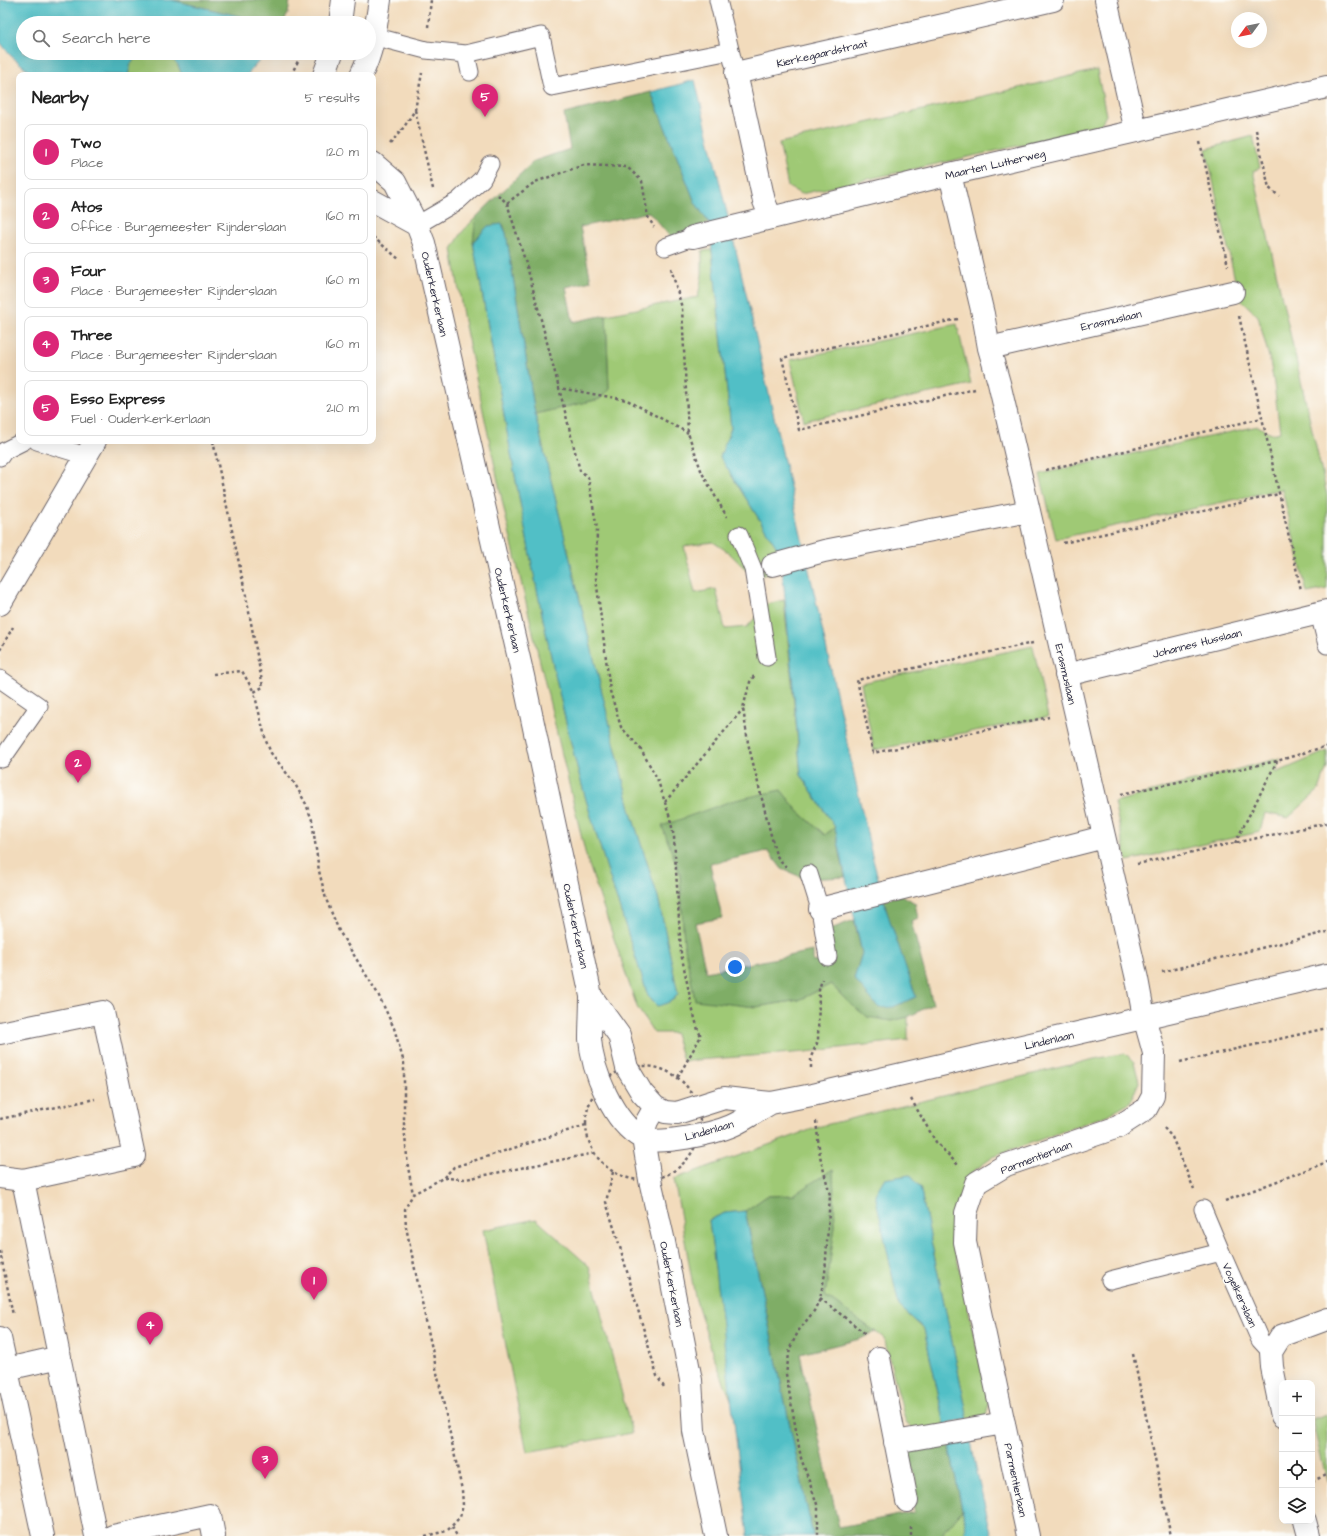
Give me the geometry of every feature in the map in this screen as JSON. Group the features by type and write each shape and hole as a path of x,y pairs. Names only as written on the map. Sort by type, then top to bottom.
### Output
{"street":[{"path":"341,16 343,0"},
{"path":"376,18 380,0"},
{"name":"Kierkegaardstraat","path":"736,74 1053,0"},
{"path":"1106,0 1136,131"},
{"path":"325,72 329,60"},
{"path":"362,72 367,60"},
{"path":"736,74 764,201 771,218"},
{"name":"Maarten Lutherweg","path":"693,237 950,174 1327,87"},
{"name":"Ouderkerkerlaan","path":"376,166 395,182 417,225 424,243 521,669 591,996 590,1040 601,1084 616,1113 631,1130 643,1138"},
{"name":"Erasmuslaan","path":"950,174 983,314 989,348 999,383 1137,978 1144,1018"},
{"path":"376,203 417,225"},
{"name":"Erasmuslaan","path":"989,348 1233,292"},
{"path":"0,604 91,449"},
{"path":"763,567 824,552 1029,511"},
{"name":"Johannes Husslaan","path":"1066,674 1318,613"},
{"path":"820,909 1104,837"},
{"name":"Lindenlaan","path":"655,1107 665,1112 677,1113 724,1098 771,1103 812,1095 1327,975"},
{"name":"Ouderkerkerlaan","path":"591,996 619,1035 627,1068 642,1093 655,1107 647,1121 643,1138 650,1180 691,1380 694,1431 716,1536"},
{"path":"0,1033 103,1012 134,1156 23,1180 0,1177"},
{"path":"1144,1018 1154,1053 1153,1096 1146,1109"},
{"name":"Lindenlaan","path":"643,1138 659,1141 714,1131 732,1126 771,1103"},
{"name":"Parmentierlaan","path":"1028,1536 965,1242 966,1213 976,1184 1006,1165 1118,1127 1146,1109"},
{"path":"23,1180 96,1536"},
{"path":"1279,1401 1272,1367 1271,1352 1281,1336 1327,1319"},
{"path":"0,1338 43,1536"},
{"path":"7,1369 60,1357"},
{"path":"879,1358 907,1501"},
{"path":"895,1442 1004,1423"},
{"path":"113,1536 210,1515 214,1536"},
{"path":"1306,1524 1309,1536"}],"lane":[{"path":"718,0 736,74"},
{"path":"376,37 426,50 466,54 541,36 552,87 730,51"},
{"path":"466,54 470,72"},
{"path":"417,225 458,201 482,179 490,164"},
{"name":"Maarten Lutherweg","path":"665,246 693,237"},
{"path":"0,457 4,451 18,444"},
{"path":"57,444 91,449"},
{"path":"739,535 763,567 767,657"},
{"path":"1318,613 1327,645"},
{"path":"0,679 38,706 2,759 0,757"},
{"path":"809,874 820,909 828,958"},
{"path":"1203,1209 1221,1252"},
{"name":"Vogelkerslaan","path":"1110,1280 1221,1252 1260,1340 1271,1352"}],"path":[{"path":"292,72 298,60"},
{"path":"1250,105 1269,188 1279,196"},
{"path":"388,145 404,127 414,110 434,193 417,225"},
{"path":"1195,118 1233,292 1280,494 1318,613"},
{"path":"507,203 535,182 584,165 627,167 642,181 648,217 665,246 682,308 688,433 702,473 718,504 739,535"},
{"path":"482,179 507,203 528,270 580,471 588,477 597,529 596,578 610,691 620,727 640,748 657,778 670,818 674,837 681,952 692,1007 701,1036 678,1077"},
{"path":"983,314 782,358 798,430 999,383"},
{"path":"559,388 627,400 688,433"},
{"path":"1020,476 1262,418"},
{"path":"214,444 263,687 254,692"},
{"path":"1037,549 1280,494"},
{"path":"1057,637 857,680 872,753 1075,712"},
{"path":"767,657 750,682 743,709 748,743 776,855 787,868 809,874"},
{"path":"213,674 242,671 254,692 266,741 271,753 295,784 306,804 312,820 319,871 326,899 339,931 378,994 394,1028 404,1063 404,1126 408,1167 413,1194"},
{"path":"665,803 743,709"},
{"path":"1095,800 1277,761 1327,746"},
{"path":"1235,843 1277,761"},
{"path":"1111,870 1327,823"},
{"path":"1137,978 1327,932"},
{"path":"818,1536 818,1507 801,1458 786,1374 790,1348 799,1330 814,1311 820,1298 825,1274 830,1195 820,1156 812,1095 811,1057 818,1041 819,990 828,958"},
{"path":"1154,1068 1327,1028"},
{"path":"897,1076 936,1142 976,1184"},
{"path":"0,1119 120,1093"},
{"path":"592,1096 587,1110 586,1125 590,1143 599,1159 613,1172 606,1202 657,1376 665,1388"},
{"path":"1146,1109 1172,1136 1203,1209 1327,1162"},
{"path":"425,1536 447,1531 452,1528 460,1518 463,1505 462,1490 406,1227 405,1209 413,1194 443,1178 454,1168 586,1125"},
{"path":"443,1178 466,1179 595,1153"},
{"path":"820,1298 874,1341 879,1358"},
{"path":"1133,1354 1171,1536"},
{"path":"1315,1480 1327,1475"},
{"path":"452,1528 457,1536"}],"green space":[{"path":"171,0 290,0 287,16 238,16"},
{"path":"134,60 173,60 178,65 181,72 129,72 131,63"},
{"path":"1097,70 1106,115 1099,128 801,194 788,187 779,143"},
{"path":"651,92 695,202 709,223 671,238 649,212 580,227 591,281 566,287 573,322 606,315 609,389 600,399 535,414 506,233 503,224 488,226 473,242 476,217 534,161 570,149 564,114"},
{"path":"1253,136 1260,168 1253,171 1327,495 1327,589 1307,593 1282,489 1056,539 1040,474 1258,426 1272,434 1280,432 1270,361 1258,316 1239,298 1206,149"},
{"path":"476,217 473,243 529,551 555,674 586,801 648,996 657,1006 673,1000 678,994 658,897 631,813 535,414 600,399 609,389 606,315 698,297 702,275 702,251 712,250 731,428 720,457 781,554 782,571 754,577 728,552 713,542 684,546 695,593 716,589 725,629 747,627 767,604 784,600 801,775 835,827 825,835 798,811 781,790 663,826 680,874 684,943 695,999 756,1007 799,1000 831,984 847,1001 891,1021 908,1017 908,1040 806,1052 683,1061 675,1033 654,1033 637,1007 586,856 505,514 464,321 452,249 463,231"},
{"path":"957,324 971,384 804,421 790,360"},
{"path":"1033,646 1048,717 874,750 861,683"},
{"path":"1327,751 1327,767 1319,790 1288,818 1265,813 1260,832 1127,861 1114,802 1280,758 1276,773"},
{"path":"781,790 798,811 825,835 835,827 845,877 806,879 782,869 768,851 710,864 722,918 695,923 706,972 813,951 813,962 832,959 828,930 854,920 862,953 854,979 887,912 884,900 902,895 915,903 918,918 911,921 933,1004 908,1017 891,1021 867,1017 847,1001 831,984 799,1000 756,1007 695,1000 684,943 680,874 662,826 731,801"},
{"path":"1125,1053 1134,1062 1139,1082 1130,1102 1107,1115 993,1157 971,1173 959,1200 954,1228 957,1258 989,1404 986,1415 968,1419 920,1187 910,1175 884,1179 876,1194 899,1306 924,1329 945,1425 917,1431 906,1423 884,1338 825,1296 835,1226 833,1169 793,1196 767,1196 745,1211 725,1213 709,1220 732,1402 713,1355 695,1297 674,1179 821,1126 1094,1059"},
{"path":"833,1169 835,1226 825,1296 876,1332 860,1339 800,1354 839,1527 914,1512 912,1488 916,1483 908,1447 948,1440 962,1510 941,1536 813,1536 745,1211 767,1196 793,1195"},
{"path":"536,1219 589,1266 632,1433 527,1452 483,1230"},
{"path":"1327,1415 1327,1482 1315,1432 1315,1419"},
{"path":"962,1510 966,1528 964,1536 941,1536"}],"water":[{"path":"0,0 171,0 238,16 16,16 16,60 0,42"},
{"path":"16,60 134,60 131,63 129,72 30,72"},
{"path":"173,60 260,60 250,72 181,72 178,65"},
{"path":"695,80 739,263 872,856 887,912 916,997 893,1007 879,1008 854,979 862,953 835,827 801,775 781,554 720,457 731,428 709,223 695,202 651,92"},
{"path":"502,224 506,233 535,414 631,813 658,897 678,994 669,1002 657,1006 648,996 586,801 555,674 529,551 473,242 488,226"},
{"path":"910,1175 920,1187 968,1419 945,1425 924,1329 899,1306 875,1194 884,1179"},
{"path":"745,1211 813,1536 748,1536 709,1220 725,1213"},
{"path":"970,1436 992,1536 964,1536 966,1528 948,1440"}],"place":[{"name":"Esso Express","path":"485,117"},
{"name":"Atos","path":"78,783"},
{"name":"Two","path":"314,1300"},
{"name":"Three","path":"150,1345"},
{"name":"Four","path":"265,1479"}]}
